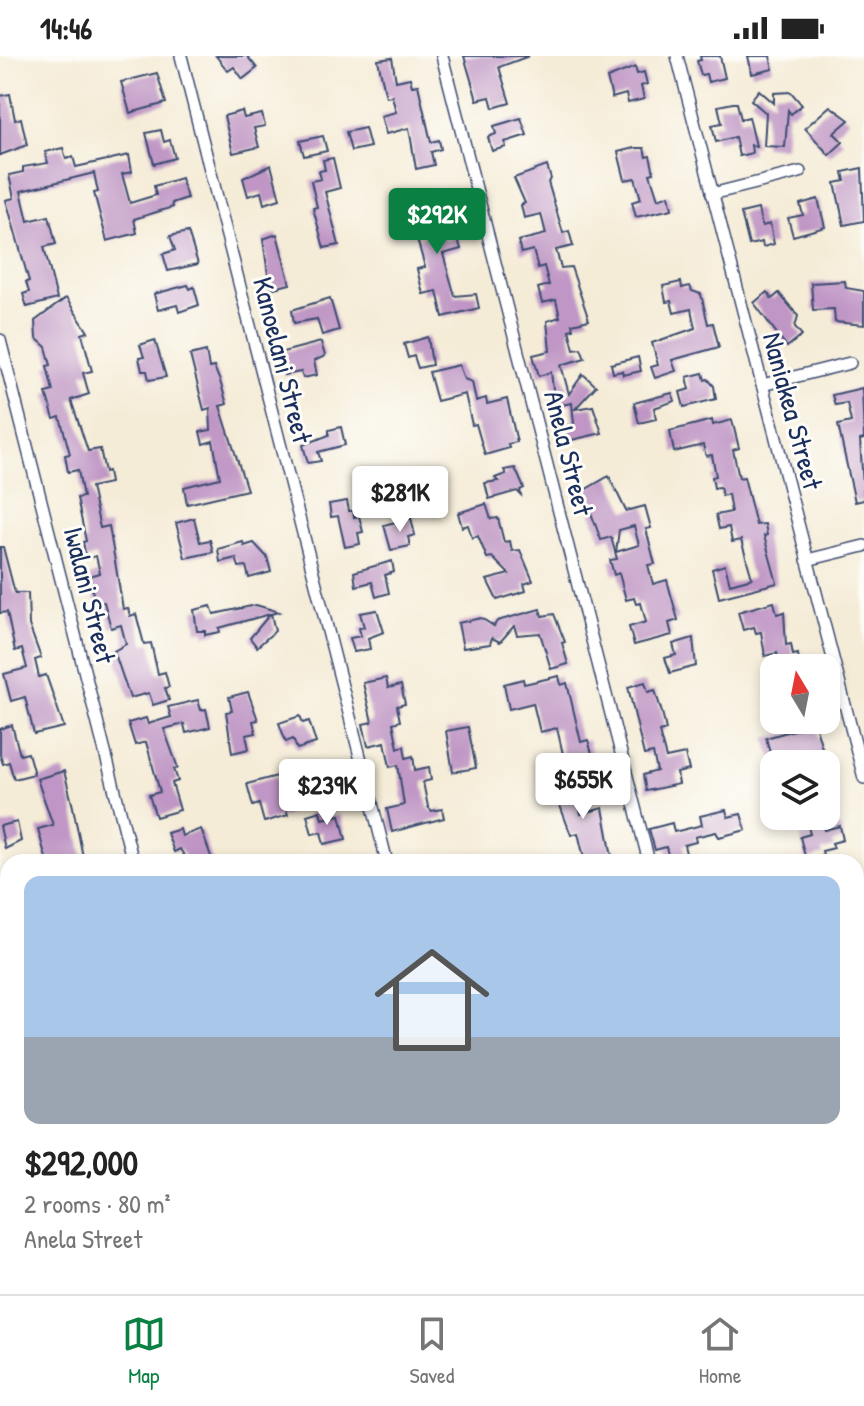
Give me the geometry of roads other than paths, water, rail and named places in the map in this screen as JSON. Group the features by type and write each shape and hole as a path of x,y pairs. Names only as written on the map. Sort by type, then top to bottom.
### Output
{"street":[{"name":"Kanoelani Street","path":"181,56 385,854"},
{"name":"Anela Street","path":"442,56 647,854"},
{"name":"Naniakea Street","path":"677,56 807,560 859,739 864,778"},
{"path":"712,194 800,172"},
{"name":"Iwalani Street","path":"0,340 131,854"},
{"path":"762,385 850,363"},
{"path":"807,560 864,546"}]}
